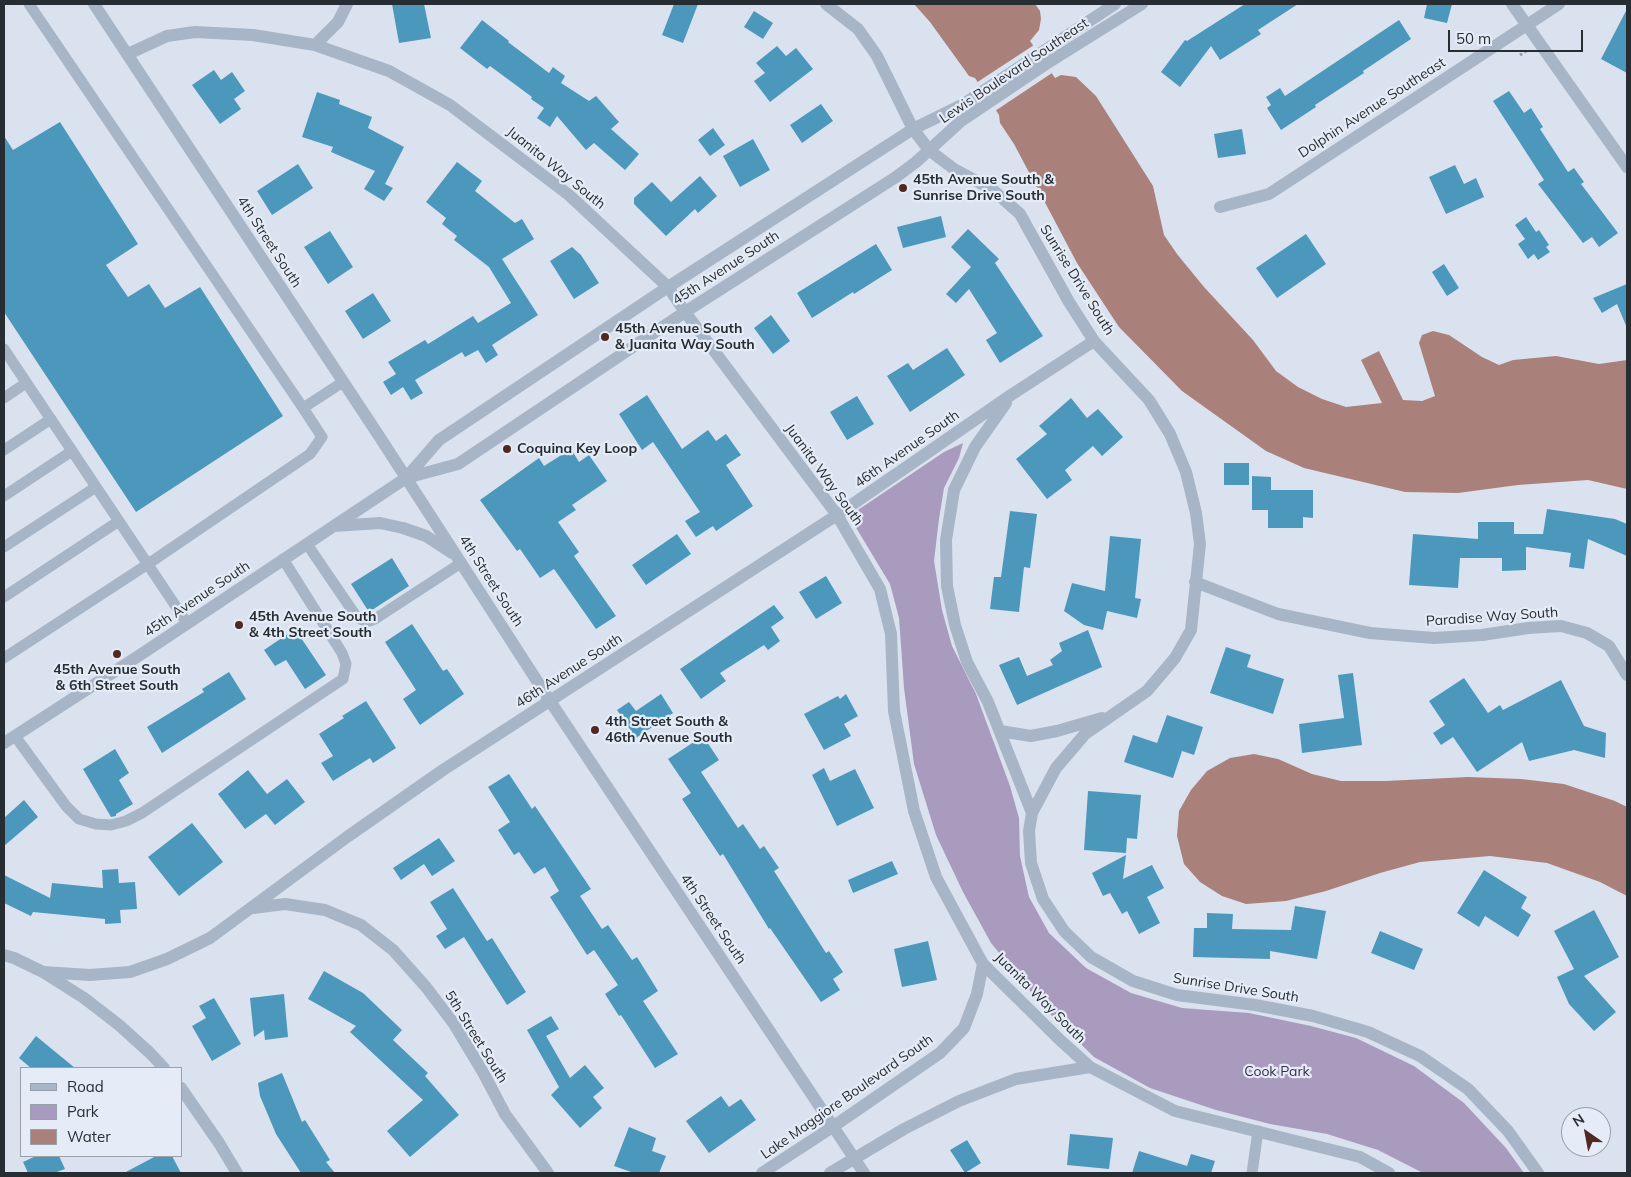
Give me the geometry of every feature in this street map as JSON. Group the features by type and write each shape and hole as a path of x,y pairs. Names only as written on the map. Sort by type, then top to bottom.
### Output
{"street":[{"name":"4th Street South","path":"94,4 406,478 550,702 864,1173"},
{"path":"315,45 338,22 347,4"},
{"name":"Sunrise Drive South","path":"826,4 858,29 872,50 913,129 930,150 954,169 992,190 1020,214 1069,302 1094,341 1149,400 1170,434 1186,472 1196,513 1200,544 1191,630 1175,658 1147,691 1085,734 1056,768 1032,813 1029,830 1031,863 1043,899 1064,931 1091,957 1133,981 1177,995 1255,1005 1313,1016 1368,1032 1420,1056 1468,1090 1508,1131 1538,1173"},
{"name":"Lewis Boulevard Southeast","path":"930,150 986,97 1043,59 1115,4"},
{"name":"Lewis Boulevard Southeast","path":"1043,59 1142,4"},
{"path":"1512,4 1627,168"},
{"name":"Dolphin Avenue Southeast","path":"1220,207 1269,194 1559,4"},
{"name":"Juanita Way South","path":"128,54 167,36 195,32 253,35 315,45 389,71 450,105 569,195 668,287 684,312 837,515 880,589 891,634 894,711 914,811 936,877 983,964 1052,1033 1090,1067 1176,1111 1360,1157 1389,1173"},
{"name":"Lewis Boulevard Southeast","path":"913,129 962,105 986,97"},
{"name":"45th Avenue South","path":"4,743 406,478 439,440 668,287 913,129"},
{"name":"45th Avenue South","path":"406,478 458,464 684,312 896,177 930,150"},
{"name":"46th Avenue South","path":"43,972 90,974 130,972 167,958 210,938 347,836 443,770 837,515 1011,395 1094,341"},
{"path":"1011,395 975,447 954,490 946,540 947,586 955,626 967,662 988,702 1032,813"},
{"path":"333,526 380,523 404,528 426,536 459,560"},
{"name":"Paradise Way South","path":"1195,582 1278,614 1370,633 1434,638 1482,635 1528,628 1561,626 1587,633 1609,646 1627,675"},
{"path":"1000,731 1030,736 1057,731 1111,716"},
{"name":"5th Street South","path":"250,908 285,904 325,910 361,924 393,950 426,987 454,1024 505,1114 548,1173"},
{"path":"4,955 43,972 84,998 119,1024 163,1067"},
{"name":"Lake Maggiore Boulevard South","path":"762,1173 940,1053 964,1028 977,994 983,964"},
{"path":"830,1173 959,1101 1016,1079 1090,1067"},
{"path":"182,1089 237,1173"}],"lane":[{"path":"4,658 148,564 310,454 322,437 30,4"},
{"path":"4,349 187,624"},
{"path":"303,408 343,382"},
{"path":"4,398 26,383"},
{"path":"4,450 51,419"},
{"path":"4,496 72,451"},
{"path":"4,547 96,487"},
{"path":"4,597 119,521"},
{"path":"306,544 356,616 362,620 369,621 375,620 459,560"},
{"path":"15,736 66,806 79,819 96,824 111,825 126,821 142,813 343,679 346,664 342,653 283,559"},
{"path":"1252,1173 1258,1131"}],"path":[{"path":"1520,55 1528,49"}],"green space":[{"name":"Cook Park","path":"963,443 959,458 944,488 939,519 934,561 942,610 952,646 976,694 1010,786 1019,818 1020,856 1029,897 1049,933 1086,968 1131,993 1182,1008 1249,1013 1311,1026 1356,1038 1414,1066 1464,1103 1506,1148 1524,1173 1423,1173 1378,1150 1327,1134 1270,1124 1216,1110 1150,1088 1094,1057 1044,1008 991,943 963,892 936,835 914,764 904,688 899,618 890,584 849,516 944,452"}],"water":[{"path":"914,4 1035,4 1040,11 1041,19 1039,30 1030,41 1055,78 1061,75 1076,77 1096,96 1153,186 1164,235 1177,254 1204,287 1253,340 1276,371 1298,387 1322,399 1346,407 1382,403 1361,360 1379,351 1403,400 1422,401 1435,396 1419,343 1422,335 1433,331 1449,335 1482,357 1499,365 1513,360 1556,356 1599,364 1627,360 1627,489 1588,480 1518,485 1458,493 1405,492 1304,468 1266,451 1182,391 1119,327 1077,263 1014,144 1000,123 999,115 975,78 969,76 930,22"},
{"path":"1254,754 1278,759 1312,774 1341,781 1468,777 1521,779 1564,784 1615,801 1627,807 1627,896 1600,882 1547,863 1490,856 1420,862 1326,891 1286,901 1246,904 1222,896 1200,882 1184,864 1177,836 1179,811 1191,790 1207,771 1230,758"}],"pier":[{"path":"1034,45 1052,73 995,111 976,83"}],"building":[{"path":"392,4 424,4 431,38 399,43"},
{"path":"674,4 698,4 683,43 662,35"},
{"path":"1245,4 1298,4 1258,30 1261,34 1220,60 1211,46 1180,87 1161,72 1185,40 1187,41"},
{"path":"1427,4 1452,4 1447,23 1424,18"},
{"path":"1627,9 1627,73 1601,59"},
{"path":"754,11 773,23 763,39 744,27"},
{"path":"482,20 549,73 553,67 565,76 561,83 589,101 596,96 619,122 611,129 639,154 625,170 594,143 586,150 557,116 550,127 537,118 544,108 531,99 532,97 490,66 487,69 460,48"},
{"path":"1399,20 1411,39 1281,130 1267,108 1271,105 1266,97 1280,88 1285,96"},
{"path":"777,46 786,56 796,48 813,69 770,102 754,81 765,73 756,63"},
{"path":"214,70 221,80 232,72 245,91 234,99 241,109 220,124 192,85"},
{"path":"1509,91 1524,113 1531,108 1543,127 1540,129 1568,172 1574,168 1584,182 1581,184 1618,233 1599,247 1592,237 1583,243 1538,184 1544,180 1493,101"},
{"path":"317,92 340,100 339,104 372,117 368,128 404,147 385,184 393,188 384,201 364,189 375,171 331,152 333,147 302,137"},
{"path":"821,104 833,121 802,143 790,125"},
{"path":"60,122 138,244 106,265 128,297 149,284 165,308 200,287 283,416 136,512 4,312 4,136 13,150"},
{"path":"713,128 725,145 710,156 698,140"},
{"path":"1242,129 1246,154 1218,158 1214,134"},
{"path":"753,139 770,170 740,187 723,156"},
{"path":"457,162 482,181 475,191 515,223 522,219 534,239 502,259 538,315 492,345 498,355 486,363 478,350 465,357 462,352 415,380 423,393 411,400 403,387 391,395 383,382 396,374 388,362 425,340 428,344 473,316 478,323 511,303 489,267 454,240 457,236 442,224 446,218 426,202"},
{"path":"298,164 313,188 272,215 257,191"},
{"path":"1455,165 1464,184 1476,178 1484,197 1446,214 1429,177"},
{"path":"700,176 717,196 698,213 695,209 666,236 634,204 634,198 652,182 671,202"},
{"path":"941,216 946,237 903,248 897,227"},
{"path":"1526,217 1536,232 1539,230 1549,245 1546,247 1550,252 1538,260 1534,254 1528,259 1518,244 1525,239 1515,225"},
{"path":"968,229 999,259 995,263 1043,336 1000,363 986,340 997,333 969,289 956,303 946,294 971,267 951,247"},
{"path":"330,231 353,267 328,284 304,247"},
{"path":"1306,234 1326,264 1277,298 1256,268"},
{"path":"876,244 892,270 812,318 797,293"},
{"path":"572,247 581,255 599,283 574,299 550,261"},
{"path":"1444,264 1459,288 1447,296 1432,272"},
{"path":"1627,284 1627,328 1617,304 1602,313 1593,298"},
{"path":"373,293 391,321 363,339 345,311"},
{"path":"771,315 790,341 773,354 754,328"},
{"path":"947,348 965,375 910,412 887,376 908,363 913,370"},
{"path":"647,395 682,449 708,430 716,441 726,434 741,455 726,465 753,506 716,531 713,526 696,537 685,521 700,512 653,442 642,450 619,414"},
{"path":"857,396 874,424 847,440 830,412"},
{"path":"1071,398 1087,418 1098,409 1123,437 1102,456 1093,446 1065,470 1072,480 1047,499 1016,459 1047,434 1039,426"},
{"path":"571,449 579,462 589,455 607,481 572,505 576,510 558,522 579,552 574,556 616,616 596,629 554,569 540,578 520,549 517,551 480,500 539,458 544,466"},
{"path":"1224,463 1249,463 1249,485 1224,485"},
{"path":"1252,476 1271,477 1271,490 1313,490 1313,518 1303,517 1303,528 1268,528 1268,510 1252,510"},
{"path":"1547,509 1615,519 1627,524 1627,556 1588,539 1584,569 1569,567 1571,553 1526,547 1526,570 1502,571 1502,558 1460,558 1458,588 1409,585 1413,534 1478,539 1478,522 1514,522 1514,534 1543,534"},
{"path":"1010,511 1037,514 1030,568 1024,567 1019,612 990,609 994,577 1001,577"},
{"path":"677,534 691,554 646,585 632,565"},
{"path":"1110,536 1141,539 1135,598 1141,599 1137,618 1107,611 1103,630 1084,625 1064,611 1072,583 1105,591"},
{"path":"392,558 409,586 369,612 351,584"},
{"path":"826,576 842,603 816,619 799,592"},
{"path":"774,605 784,618 771,627 780,641 768,650 764,645 720,673 726,681 701,699 680,669"},
{"path":"412,624 443,671 447,669 464,694 420,725 403,699 416,690 385,642"},
{"path":"295,629 326,675 305,689 286,660 275,666 264,650"},
{"path":"1088,630 1102,667 1017,705 999,665 1019,657 1027,676 1053,665 1050,660 1062,651 1059,643"},
{"path":"1226,647 1251,655 1247,667 1284,679 1273,714 1210,693"},
{"path":"229,672 246,699 162,753 147,727 204,692 202,689"},
{"path":"1353,673 1362,745 1302,753 1299,724 1344,718 1338,675"},
{"path":"1464,678 1488,713 1500,705 1503,710 1561,680 1584,726 1606,733 1605,758 1574,750 1529,761 1522,742 1477,772 1453,737 1441,745 1433,733 1445,725 1429,701"},
{"path":"661,694 673,713 636,738 617,710 629,702 636,711"},
{"path":"846,694 858,716 844,724 851,736 824,750 804,714 838,696 840,699"},
{"path":"366,701 396,748 373,763 370,758 333,781 321,763 333,756 319,734 344,718 342,716"},
{"path":"1167,715 1203,727 1194,755 1182,751 1173,778 1124,762 1133,735 1157,743"},
{"path":"703,736 719,760 701,772 738,828 743,824 760,849 764,846 779,868 774,871 826,953 829,951 843,972 833,979 840,990 821,1002 769,929 723,854 720,856 682,799 691,793 668,759"},
{"path":"115,749 129,773 119,780 133,804 116,814 116,816 111,817 83,769"},
{"path":"824,768 830,781 855,769 874,808 837,826 812,775"},
{"path":"248,770 267,794 287,779 305,802 275,825 266,814 245,829 218,794"},
{"path":"509,774 532,809 535,806 591,889 580,896 602,929 608,925 632,960 637,957 658,991 643,1001 678,1054 655,1068 621,1015 619,1016 605,994 618,985 594,950 587,955 550,897 559,891 545,867 534,874 519,852 514,855 498,830 510,822 488,787"},
{"path":"1088,791 1141,795 1137,839 1127,838 1126,853 1084,850"},
{"path":"24,800 38,817 4,846 4,818"},
{"path":"192,823 223,862 179,896 148,857"},
{"path":"439,838 455,861 432,876 424,864 401,880 393,868"},
{"path":"1126,855 1123,879 1152,865 1164,888 1147,897 1160,923 1139,934 1127,911 1122,914 1110,893 1103,896 1092,873"},
{"path":"892,861 898,874 853,893 848,880"},
{"path":"118,869 119,883 135,882 137,909 120,910 121,923 105,924 105,919 33,912 31,916 4,903 4,875 50,898 52,883 103,888 102,870"},
{"path":"1484,870 1527,897 1521,908 1531,915 1518,937 1485,916 1479,927 1457,913"},
{"path":"453,888 487,941 492,938 526,992 507,1005 464,937 445,949 436,936 447,929 430,902"},
{"path":"1295,906 1326,911 1317,959 1270,951 1270,959 1193,957 1194,928 1207,928 1207,913 1233,914 1232,929 1291,930"},
{"path":"1594,910 1619,957 1584,976 1616,1012 1594,1031 1569,1004 1557,977 1574,969 1554,931"},
{"path":"1380,931 1423,949 1414,970 1371,953"},
{"path":"928,941 937,980 902,987 894,949"},
{"path":"324,971 363,993 402,1030 393,1040 428,1073 425,1076 459,1115 410,1157 387,1131 423,1100 350,1032 356,1026 308,999"},
{"path":"284,994 288,1037 265,1040 264,1030 254,1037 250,998"},
{"path":"214,998 241,1044 212,1061 192,1026 206,1018 199,1006"},
{"path":"551,1016 559,1029 546,1036 570,1078 585,1065 604,1088 593,1097 602,1108 580,1128 551,1095 559,1087 527,1030"},
{"path":"36,1036 74,1067 30,1067 19,1058"},
{"path":"282,1073 302,1122 305,1120 330,1160 326,1162 335,1173 301,1173 276,1134 260,1096 258,1083"},
{"path":"721,1096 729,1107 741,1099 756,1120 709,1153 686,1121"},
{"path":"629,1127 656,1138 652,1151 666,1156 659,1173 634,1173 614,1166"},
{"path":"1070,1134 1113,1138 1109,1169 1067,1165"},
{"path":"967,1140 981,1163 965,1173 950,1150"},
{"path":"1139,1151 1187,1166 1191,1154 1215,1161 1211,1173 1132,1173"},
{"path":"34,1157 59,1157 65,1169 54,1173 28,1173 23,1162"},
{"path":"154,1157 173,1157 181,1173 124,1173"}],"place":[{"name":"45th Avenue South & Sunrise Drive South","path":"903,188"},
{"name":"45th Avenue South & Juanita Way South","path":"605,337"},
{"name":"Coquina Key Loop","path":"507,449"},
{"name":"45th Avenue South & 4th Street South","path":"239,625"},
{"name":"45th Avenue South & 6th Street South","path":"117,654"},
{"name":"4th Street South & 46th Avenue South","path":"595,730"}]}
